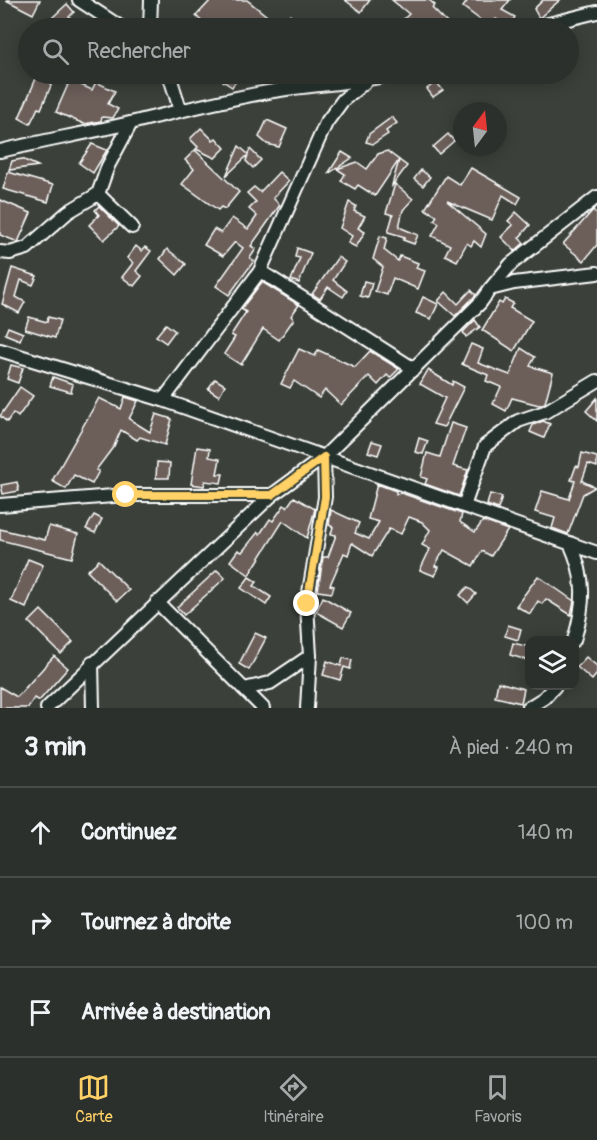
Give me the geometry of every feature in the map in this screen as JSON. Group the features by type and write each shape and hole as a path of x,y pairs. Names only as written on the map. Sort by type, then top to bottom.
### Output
{"street":[{"path":"79,0 107,18"},
{"path":"150,18 151,0"},
{"path":"573,18 597,12"},
{"path":"172,84 180,109"},
{"path":"0,151 131,123 180,109 320,84"},
{"path":"163,400 260,271 326,123 343,100 362,84"},
{"path":"0,252 10,253 27,248 68,212 98,194 108,166 131,123"},
{"path":"98,194 132,226"},
{"path":"47,708 272,495 324,457 414,369 511,264 597,197"},
{"path":"260,271 414,369"},
{"path":"490,289 514,283 597,273"},
{"path":"0,350 163,400 597,553"},
{"path":"464,506 485,446 518,421 545,412 597,381"},
{"path":"308,708 310,656 307,604 325,497 324,457"},
{"path":"0,505 126,495 272,495"},
{"path":"570,543 579,563 584,583 584,600 575,636"},
{"path":"157,602 263,708"},
{"path":"244,689 270,683 310,656"},
{"path":"92,663 93,708"},
{"path":"528,708 544,698 551,690"}],"building":[{"path":"6,0 40,0 33,14"},
{"path":"211,0 247,0 270,18 198,18 196,16"},
{"path":"345,0 370,0 361,12"},
{"path":"392,0 429,0 435,5 432,8 442,18 405,18 409,14"},
{"path":"468,0 510,0 502,10 515,17 478,18 463,7"},
{"path":"543,0 560,0 539,18 534,9"},
{"path":"67,4 74,12 70,18 52,18"},
{"path":"34,84 52,84 41,109 38,108 30,124 19,118"},
{"path":"68,84 79,84 92,90 95,84 100,84 115,91 108,104 118,109 113,118 102,117 101,121 84,124 56,112"},
{"path":"433,84 438,84 443,90 433,97 427,89"},
{"path":"392,117 397,123 386,131 388,134 373,144 366,142 369,134"},
{"path":"267,120 287,129 279,147 267,144 259,137"},
{"path":"201,128 213,140 216,138 225,148 215,158 196,149 198,147 190,139"},
{"path":"448,134 453,140 439,154 433,147"},
{"path":"92,144 107,150 93,173 79,163"},
{"path":"239,146 248,154 250,149 261,160 253,168 246,161 248,155 226,176"},
{"path":"195,150 239,192 225,209 221,207 218,210 182,184 194,169 185,160"},
{"path":"387,151 399,160 375,196 358,185 355,189 341,181 345,174 337,169 357,162 367,169 378,154"},
{"path":"342,152 352,158 328,174"},
{"path":"22,159 38,166 9,170 12,161"},
{"path":"399,160 407,166 392,186 392,185"},
{"path":"471,168 521,197 517,204 503,195 492,220 447,201 486,234 481,247 474,241 471,246 467,243 457,261 445,255 450,245 432,236 439,223 434,220 437,216 425,209 446,176 460,185"},
{"path":"421,170 430,177 423,186 414,179"},
{"path":"8,172 53,185 48,202 3,189"},
{"path":"279,172 289,181 273,198 280,205 251,246 256,249 250,258 254,261 229,295 216,286 243,248 235,242 223,256 204,245 214,229 221,233 232,218 248,229 257,216 249,209 256,202 247,193 254,187 260,192"},
{"path":"395,184 413,199 403,210 399,227 418,235 414,244 403,240 405,237 388,232 393,215 386,213"},
{"path":"0,200 31,213 18,242 0,235"},
{"path":"349,202 356,206 354,211 365,216 358,228 365,232 356,247 348,243 352,236 340,228"},
{"path":"99,206 119,226 104,240 89,225 99,215 95,210"},
{"path":"593,210 597,214 597,245 584,261 563,244"},
{"path":"516,212 530,225 519,238 524,243 515,251 501,237 513,225 508,221"},
{"path":"380,236 387,238 384,250 398,261 400,256 418,263 416,268 425,271 418,289 393,278 387,295 375,291 383,267 373,259"},
{"path":"136,246 142,251 145,247 151,251 136,271 142,276 134,286 122,277 133,263 127,258"},
{"path":"297,248 311,253 299,283 291,280 300,258 295,257"},
{"path":"167,249 186,264 177,275 160,259"},
{"path":"338,257 345,262 333,280 347,291 343,297 328,287 320,299 312,294"},
{"path":"12,268 37,276 33,285 21,280 16,297 25,302 19,313 2,304"},
{"path":"364,281 372,283 368,298 360,296"},
{"path":"262,282 299,305 291,316 294,319 279,340 263,329 241,365 224,354 235,337 231,335 246,312 241,309"},
{"path":"471,290 476,295 455,316 438,301 446,292 458,304"},
{"path":"423,297 438,304 431,319 416,313"},
{"path":"505,299 513,303 510,308 532,321 514,351 482,330 499,302 502,304"},
{"path":"29,317 47,322 48,317 60,320 55,338 25,329"},
{"path":"475,320 480,327 466,337 463,332"},
{"path":"166,324 175,331 166,343 156,336"},
{"path":"8,327 23,333 20,340 5,334"},
{"path":"471,344 483,349 478,363 510,375 521,348 535,357 530,366 553,373 545,403 539,405 512,398 506,411 493,404 501,387 486,381 488,375 462,364"},
{"path":"299,349 315,356 318,350 355,367 370,351 399,369 390,378 387,375 378,385 369,376 341,405 325,390 319,398 294,381 290,388 281,384"},
{"path":"11,365 23,368 18,383 7,379"},
{"path":"428,370 452,385 453,381 464,387 444,427 433,424 445,398 420,384"},
{"path":"53,377 73,384 71,392 50,386"},
{"path":"215,379 225,385 219,396 208,389"},
{"path":"20,387 33,396 18,417 13,413 7,422 0,416"},
{"path":"125,397 138,401 129,419 150,432 156,414 172,419 165,445 140,437 137,440 121,430 114,446 96,470 99,471 92,484 74,475 66,489 52,481 99,398 121,409"},
{"path":"597,398 597,421 586,411"},
{"path":"543,421 550,424 544,438 530,432 533,425"},
{"path":"451,423 466,428 453,466 468,470 459,496 425,484 427,479 421,477 427,453 440,457"},
{"path":"419,438 428,441 423,454 415,452"},
{"path":"372,441 382,444 378,455 368,452"},
{"path":"197,447 210,449 209,457 220,459 217,474 223,474 221,483 205,481 204,486 191,484"},
{"path":"582,453 597,457 597,467 588,464 582,481 595,487 583,494 568,534 552,528 555,518 535,512 542,491 569,499 575,481 571,480 576,466 579,467"},
{"path":"157,462 170,463 169,478 156,478"},
{"path":"17,482 19,491 3,494 1,485"},
{"path":"377,484 396,491 396,494 401,493 462,514 460,522 475,532 483,521 508,530 491,556 482,551 473,566 444,550 435,566 439,567 435,576 420,570 430,549 422,545 430,530 422,522 409,517 401,534 389,529 372,556 352,543 348,555 344,553 330,585 334,586 332,593 318,591 323,557 328,557 336,535 331,534 333,527 329,525 331,510 359,523 355,533 369,539 379,522 368,519"},
{"path":"490,494 502,497 498,509 487,505"},
{"path":"294,497 315,509 307,538 283,521 249,575 230,561 238,550 242,552 258,532 260,534 270,519 273,521 284,505 287,507"},
{"path":"94,515 102,519 95,533 86,529"},
{"path":"49,526 78,534 72,558 0,540 0,529 45,540"},
{"path":"28,559 43,565 26,608 11,601"},
{"path":"99,560 129,590 117,601 87,571"},
{"path":"217,570 225,578 184,615 177,607"},
{"path":"538,576 574,601 571,615 546,599 542,604 538,601 530,614 516,606"},
{"path":"249,577 257,582 254,586 271,597 266,605 241,588"},
{"path":"468,587 476,594 468,603 460,595"},
{"path":"323,597 351,613 343,627 316,612"},
{"path":"41,610 73,642 61,654 29,622"},
{"path":"508,625 521,629 518,640 505,636"},
{"path":"255,633 266,638 249,670 239,664"},
{"path":"513,643 525,646 525,660 510,655"},
{"path":"54,656 68,668 39,701 34,698 28,708 0,708 0,687 17,697"},
{"path":"586,657 597,666 597,674 592,680 579,669 579,665"},
{"path":"343,658 352,660 350,669 344,667 340,680 323,675 327,661 341,666"},
{"path":"498,682 524,689 521,703 495,697"}],"route":[{"path":"126,495 272,495 324,457 325,497 307,604"}]}
